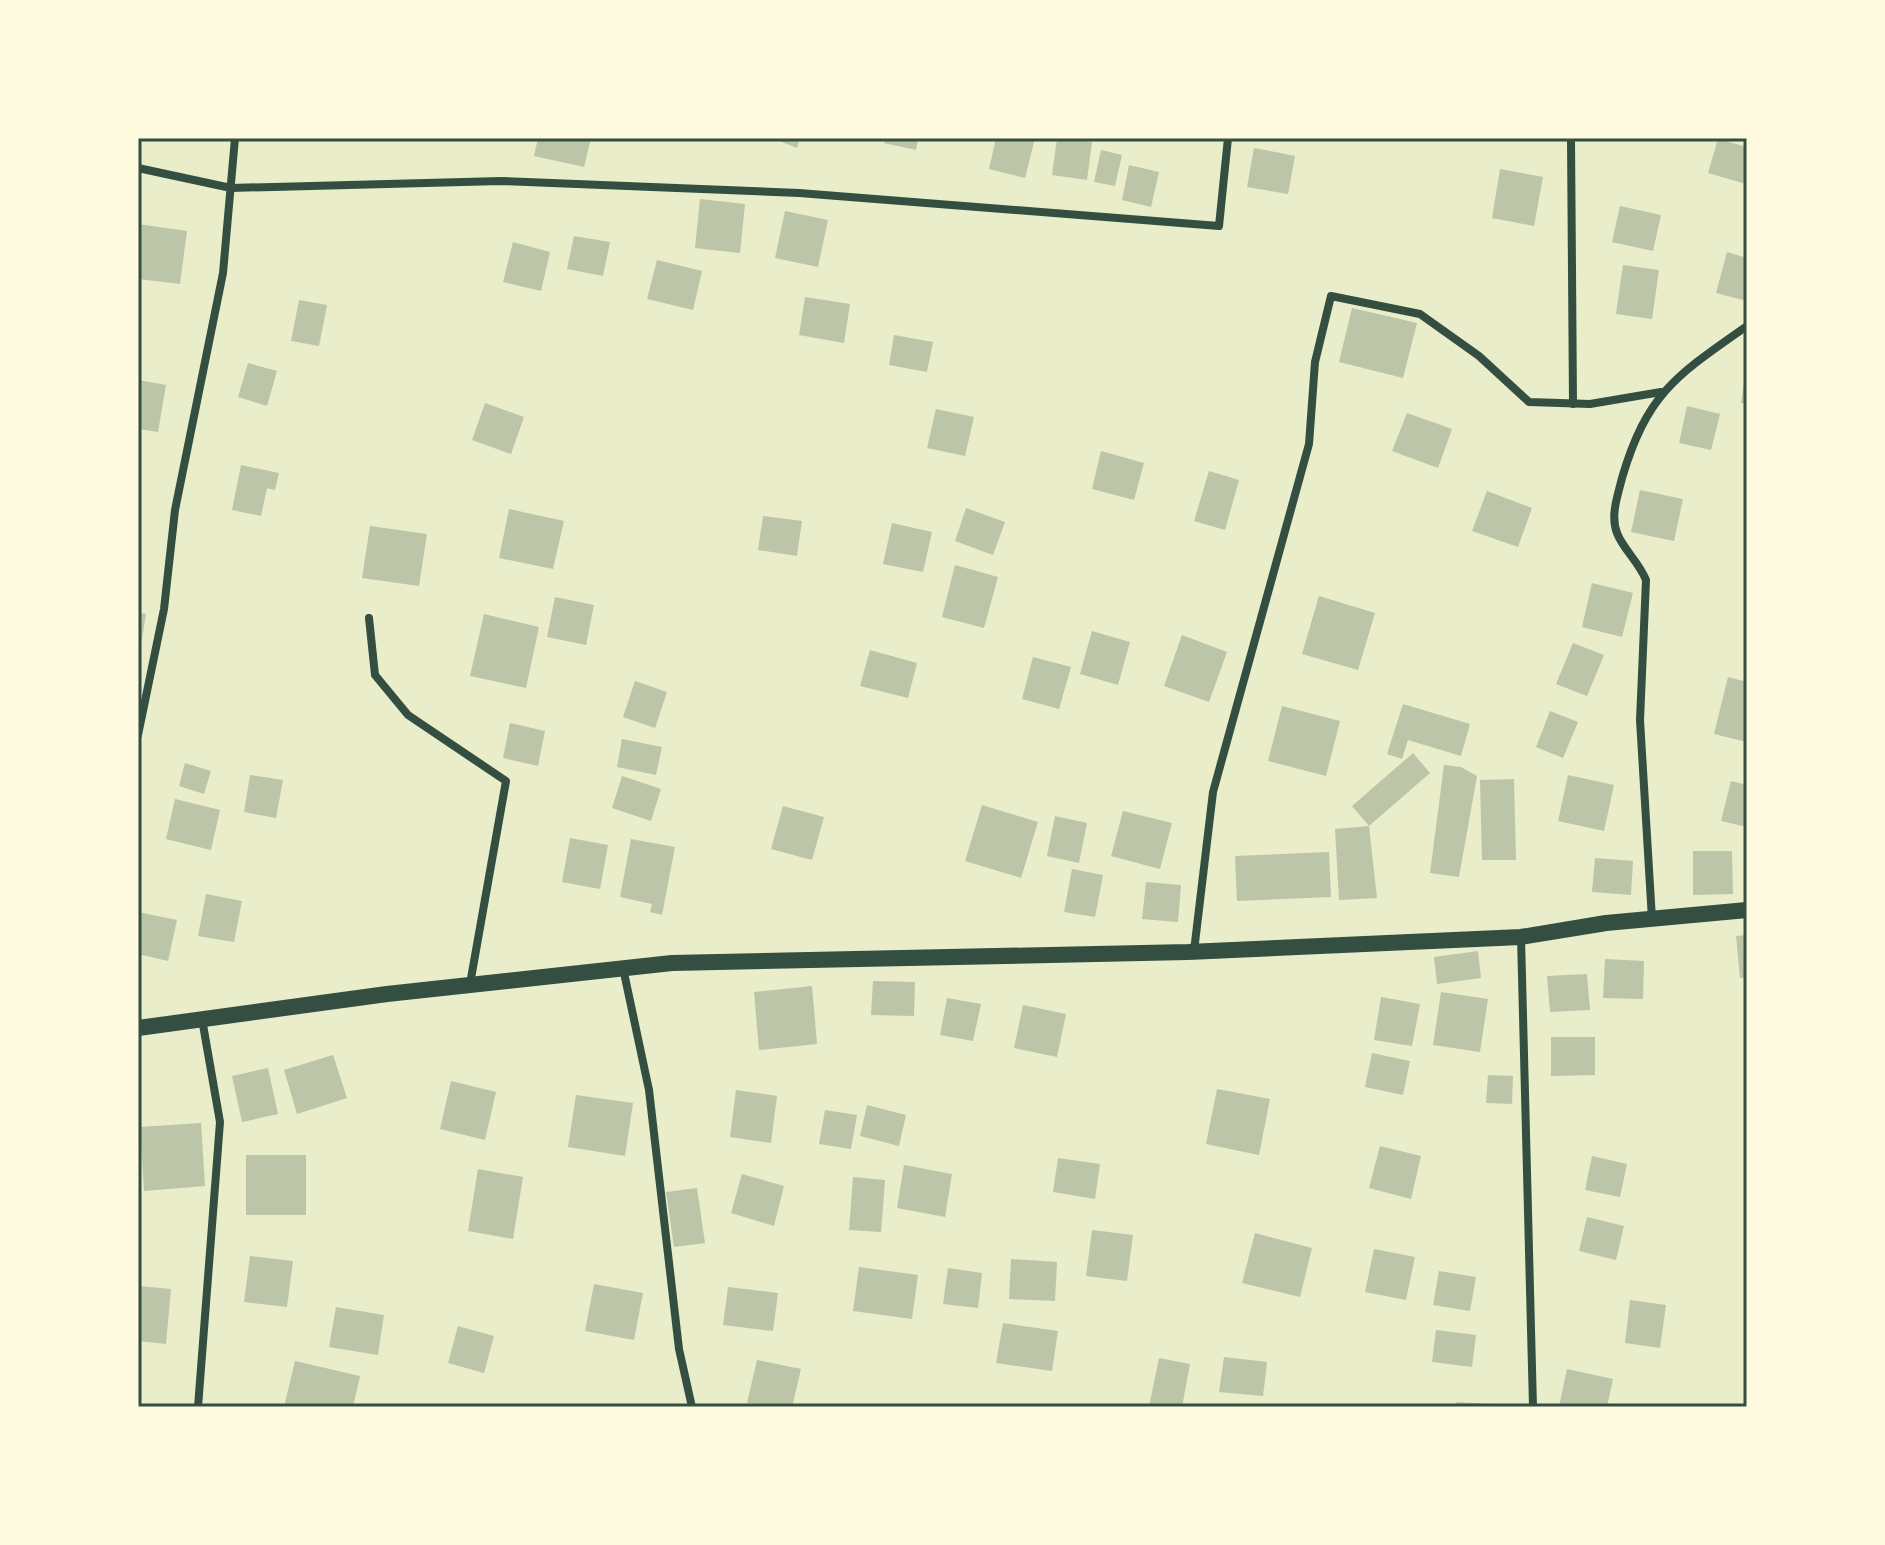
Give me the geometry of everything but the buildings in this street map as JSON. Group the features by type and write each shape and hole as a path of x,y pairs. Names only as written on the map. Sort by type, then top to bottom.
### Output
{"main road":[{"path":"138,1028 470,985 672,963 1194,952 1521,937 1747,910"}],"street":[{"path":"138,735 164,609 175,510 223,273 235,138"},
{"path":"138,168 231,188 517,182 799,193 1219,226 1228,138"},
{"path":"1571,138 1573,404"},
{"path":"1194,952 1213,792 1309,444 1315,362 1331,296 1420,314 1479,356 1529,402 1573,404 1661,392"},
{"path":"1652,919 1640,720 1646,580 1638,562 1617,533 1614,508 1642,421 1661,392 1687,367 1747,326"},
{"path":"369,618 375,675 408,715 506,781 470,985"},
{"path":"1521,937 1533,1407"},
{"path":"623,968 649,1090 679,1349 692,1407"},
{"path":"198,1407 220,1122 202,1019"}]}
